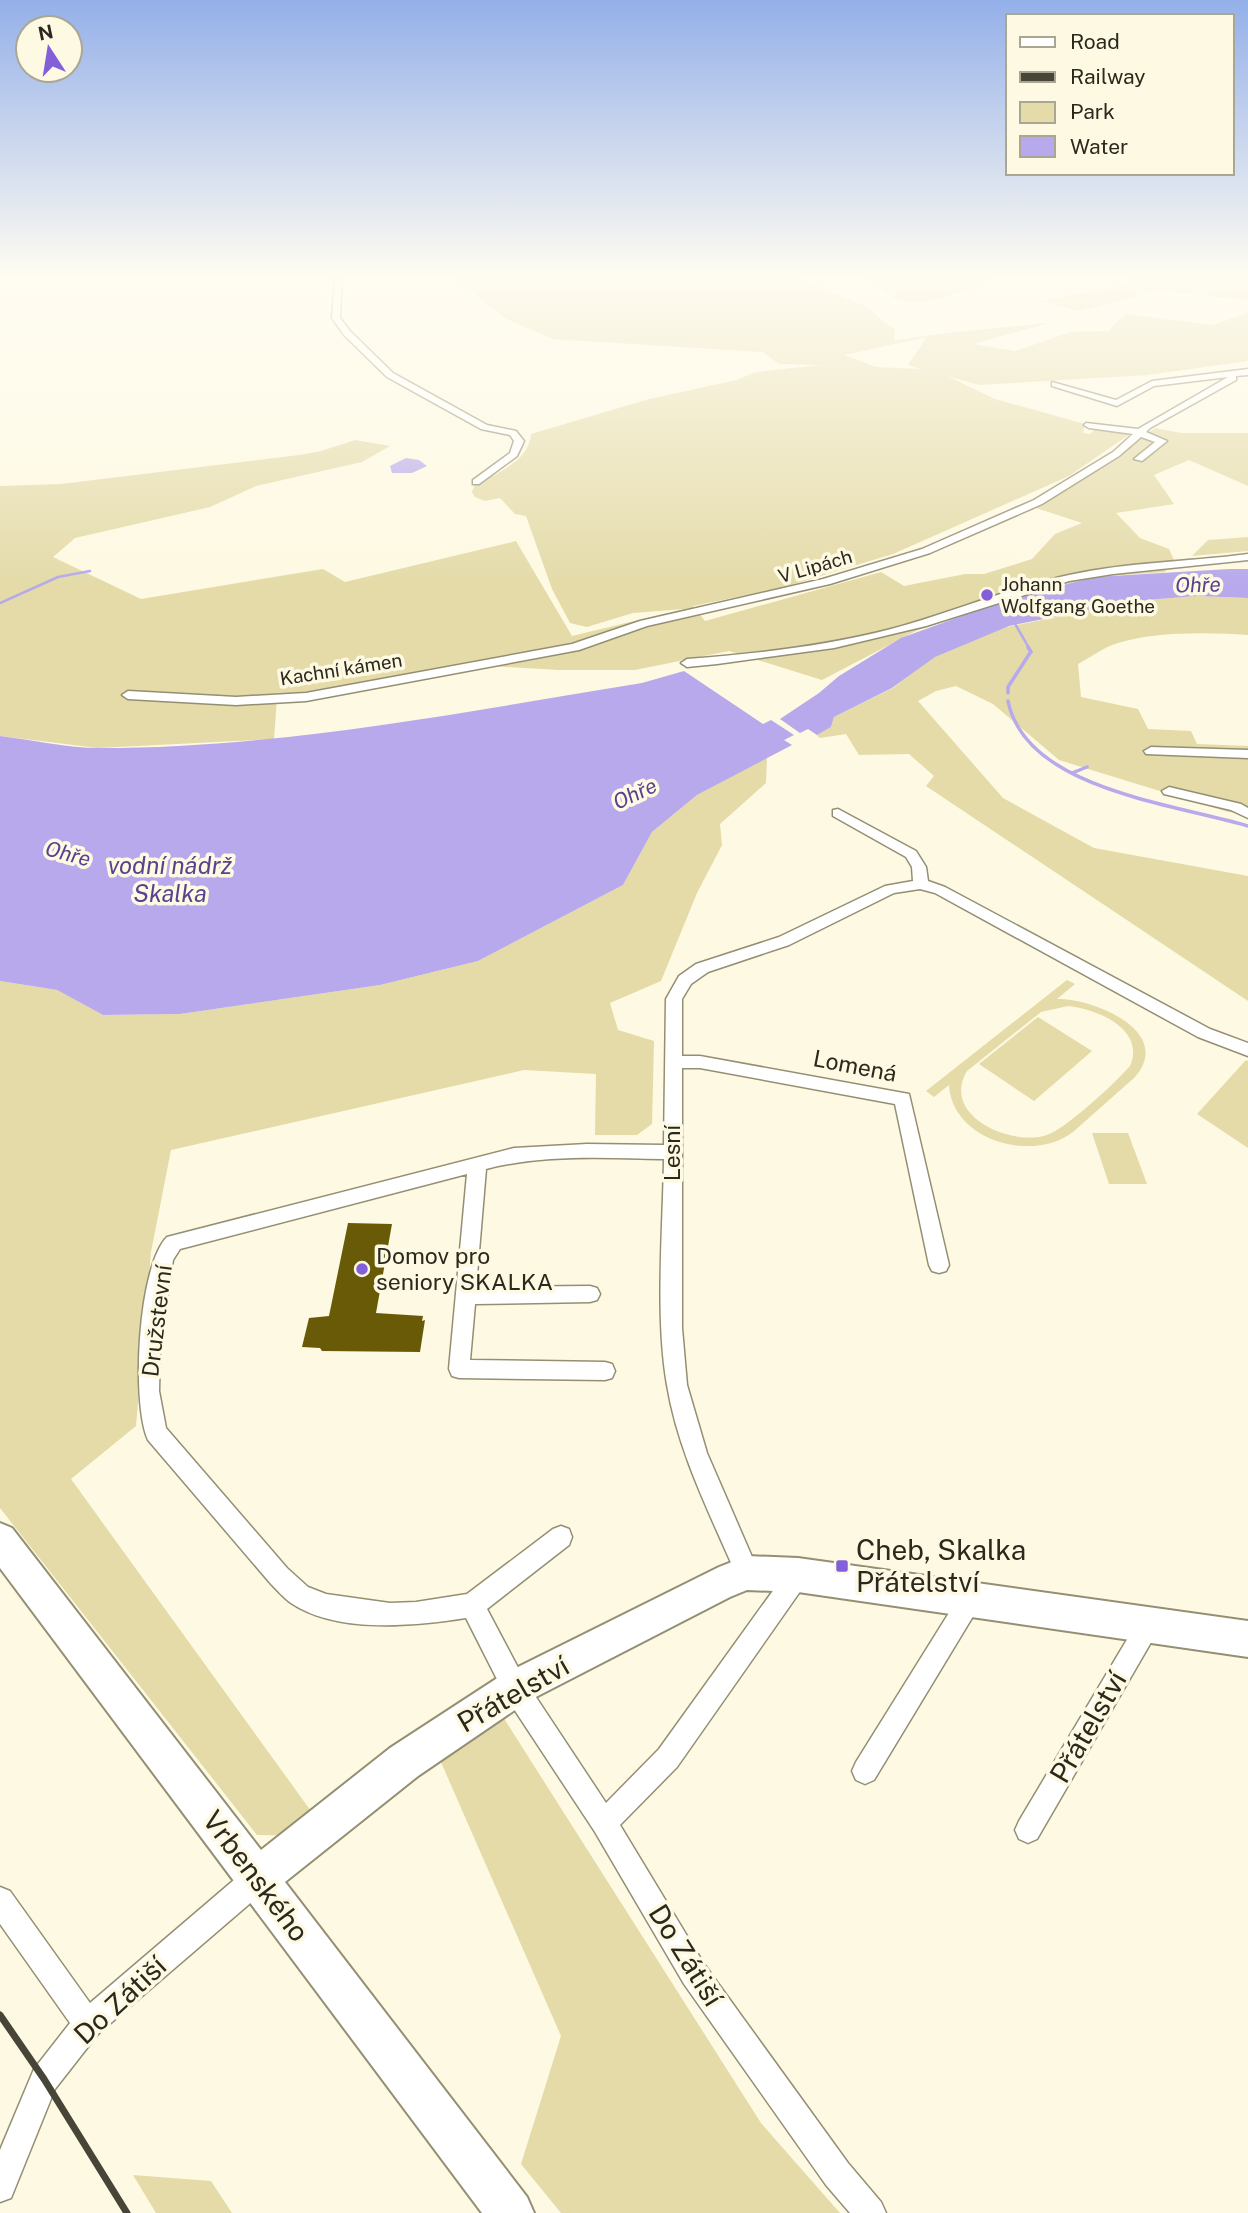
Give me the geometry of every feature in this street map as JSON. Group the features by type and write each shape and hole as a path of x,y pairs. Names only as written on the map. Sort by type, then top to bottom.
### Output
{"main road":[{"name":"Vrbenského","path":"0,1540 511,2213"},
{"name":"Přátelství","path":"258,1878 404,1762 515,1688 719,1584 747,1573"}],"street":[{"path":"399,380 484,428 513,433 519,441 514,454 476,482"},
{"path":"1106,408 1152,384 1192,380"},
{"path":"1207,380 1216,388"},
{"name":"V Lipách","path":"475,666 575,647 644,624 775,595 926,551 1038,502 1116,454 1139,433 1229,380"},
{"path":"1055,384 1117,402"},
{"path":"1095,414 1088,429 1139,433 1162,441 1139,459"},
{"path":"687,663 794,653 862,639 1080,575 1248,557"},
{"name":"Kachní kámen","path":"128,695 236,701 294,698 475,666"},
{"path":"1151,751 1248,754"},
{"path":"1169,791 1236,807 1248,814"},
{"path":"838,813 911,854 919,867 921,884 940,890 1204,1032 1248,1050"},
{"name":"Lesní","path":"747,1573 695,1453 677,1385 672,1328 674,999 685,980 702,968 784,941 890,889 921,884"},
{"name":"Lomená","path":"673,1062 700,1062 903,1098 939,1265"},
{"name":"Družstevní","path":"472,1605 390,1615 326,1606 300,1595 279,1576 156,1433 149,1409 148,1374 163,1260 174,1243 477,1164 537,1153 671,1152"},
{"path":"477,1164 458,1370 605,1371"},
{"path":"464,1296 590,1294"},
{"path":"515,1688 472,1605 561,1537"},
{"name":"Přátelství","path":"747,1573 798,1575 1248,1639"},
{"path":"604,1823 668,1758 798,1575"},
{"path":"865,1770 970,1600"},
{"name":"Přátelství","path":"1028,1830 1149,1624"},
{"name":"Do Zátiší","path":"515,1688 604,1823 694,1974 837,2174 870,2213"},
{"name":"Do Zátiší","path":"0,2186 44,2079 88,2024 258,1878"},
{"path":"0,1901 88,2024"}],"green space":[{"path":"736,380 956,380 995,399 1085,424 1083,433 1090,434 1096,428 1130,434 1069,476 893,554 781,588 693,606 705,621 881,572 904,586 965,574 984,574 1032,559 1055,534 1082,523 1030,506 1081,481 1155,428 1181,433 1248,433 1248,486 1189,460 1154,475 1174,504 1116,513 1140,538 1169,549 1174,560 1165,572 1094,577 1006,600 916,631 822,680 729,651 635,670 559,670 471,665 277,698 274,739 98,748 0,736 0,486 61,484 299,455 355,440 390,446 362,462 256,486 210,507 75,538 53,557 141,599 323,569 345,582 516,541 572,636 684,609 633,613 587,627 570,623 552,589 526,516 515,514 500,498 485,501 475,497 472,492 474,486 518,459 529,444 531,434 649,399"},
{"path":"962,380 1058,380 979,385"},
{"path":"1248,537 1248,551 1192,556 1208,540"},
{"path":"1196,596 1248,598 1248,635 1161,635 1112,645 1078,664 1081,697 1138,709 1148,729 1191,731 1197,744 1248,746 1248,814 1228,812 1059,760 993,704 956,686 936,691 918,701 1003,798 1094,848 1248,876 1248,1001 926,786 934,776 909,754 859,755 846,734 820,738 817,735 831,727 834,717 893,688 934,657 1002,628 1134,601"},
{"path":"767,757 766,783 720,824 722,845 697,893 661,981 610,1003 618,1030 654,1041 652,1124 637,1135 595,1135 596,1074 524,1070 171,1150 151,1252 136,1426 71,1479 329,1836 257,1835 0,1508 0,981 57,990 103,1015 180,1014 380,985 478,961 623,885 652,832 697,795"},
{"path":"1067,980 1075,984 1057,999 1090,1004 1108,1011 1138,1033 1145,1046 1144,1061 1134,1078 1073,1132 1056,1141 1037,1146 1017,1146 979,1133 964,1120 954,1104 949,1085 934,1097 926,1091","holes":["1068,1006 1080,1008 1116,1023 1131,1041 1133,1053 1130,1066 1114,1083 1078,1115 1047,1135 1032,1138 999,1132 971,1114 963,1102 961,1087 967,1071 1041,1012"]},
{"path":"1038,1017 1092,1051 1034,1101 979,1064"},
{"path":"1246,1060 1248,1061 1248,1148 1197,1114"},
{"path":"1092,1133 1128,1133 1147,1184 1109,1184"},
{"path":"503,1717 761,2123 840,2213 561,2213 521,2164 561,2036 440,1760"},
{"path":"133,2175 211,2181 232,2213 156,2213"}],"water":[{"path":"406,458 419,460 427,466 412,473 392,473 390,466"},
{"name":"Ohře","path":"1248,569 1248,598 1196,596 1134,601 1009,626 935,657 892,688 834,717 831,727 817,735 808,729 800,733 780,719 839,676 901,638 1006,600 1094,577"},
{"name":"vodní nádrž Skalka","path":"684,671 763,724 771,720 794,735 784,740 792,745 697,795 652,832 623,885 478,961 380,985 180,1014 103,1015 57,990 0,981 0,736 88,748 237,742 440,716 642,683"}],"building":[{"name":"Domov pro seniory SKALKA","path":"348,1223 392,1224 376,1313 423,1316 422,1321 425,1320 420,1352 322,1351 320,1348 302,1347 309,1318 329,1316"}],"waterway":[{"path":"0,603 58,577 90,571"},
{"path":"1014,622 1029,648"},
{"path":"1028,647 1031,652"},
{"path":"1008,693 1008,687 1030,653"},
{"path":"1008,701 1021,731 1043,755 1073,774 1108,789 1145,800 1248,826"},
{"path":"1072,773 1087,767"}],"railway":[{"path":"0,2015 44,2079 127,2213"}],"place":[{"name":"Johann Wolfgang Goethe","path":"987,595"},
{"name":"Domov pro seniory SKALKA","path":"362,1269"},
{"name":"Cheb, Skalka Přátelství","path":"842,1566"}]}
